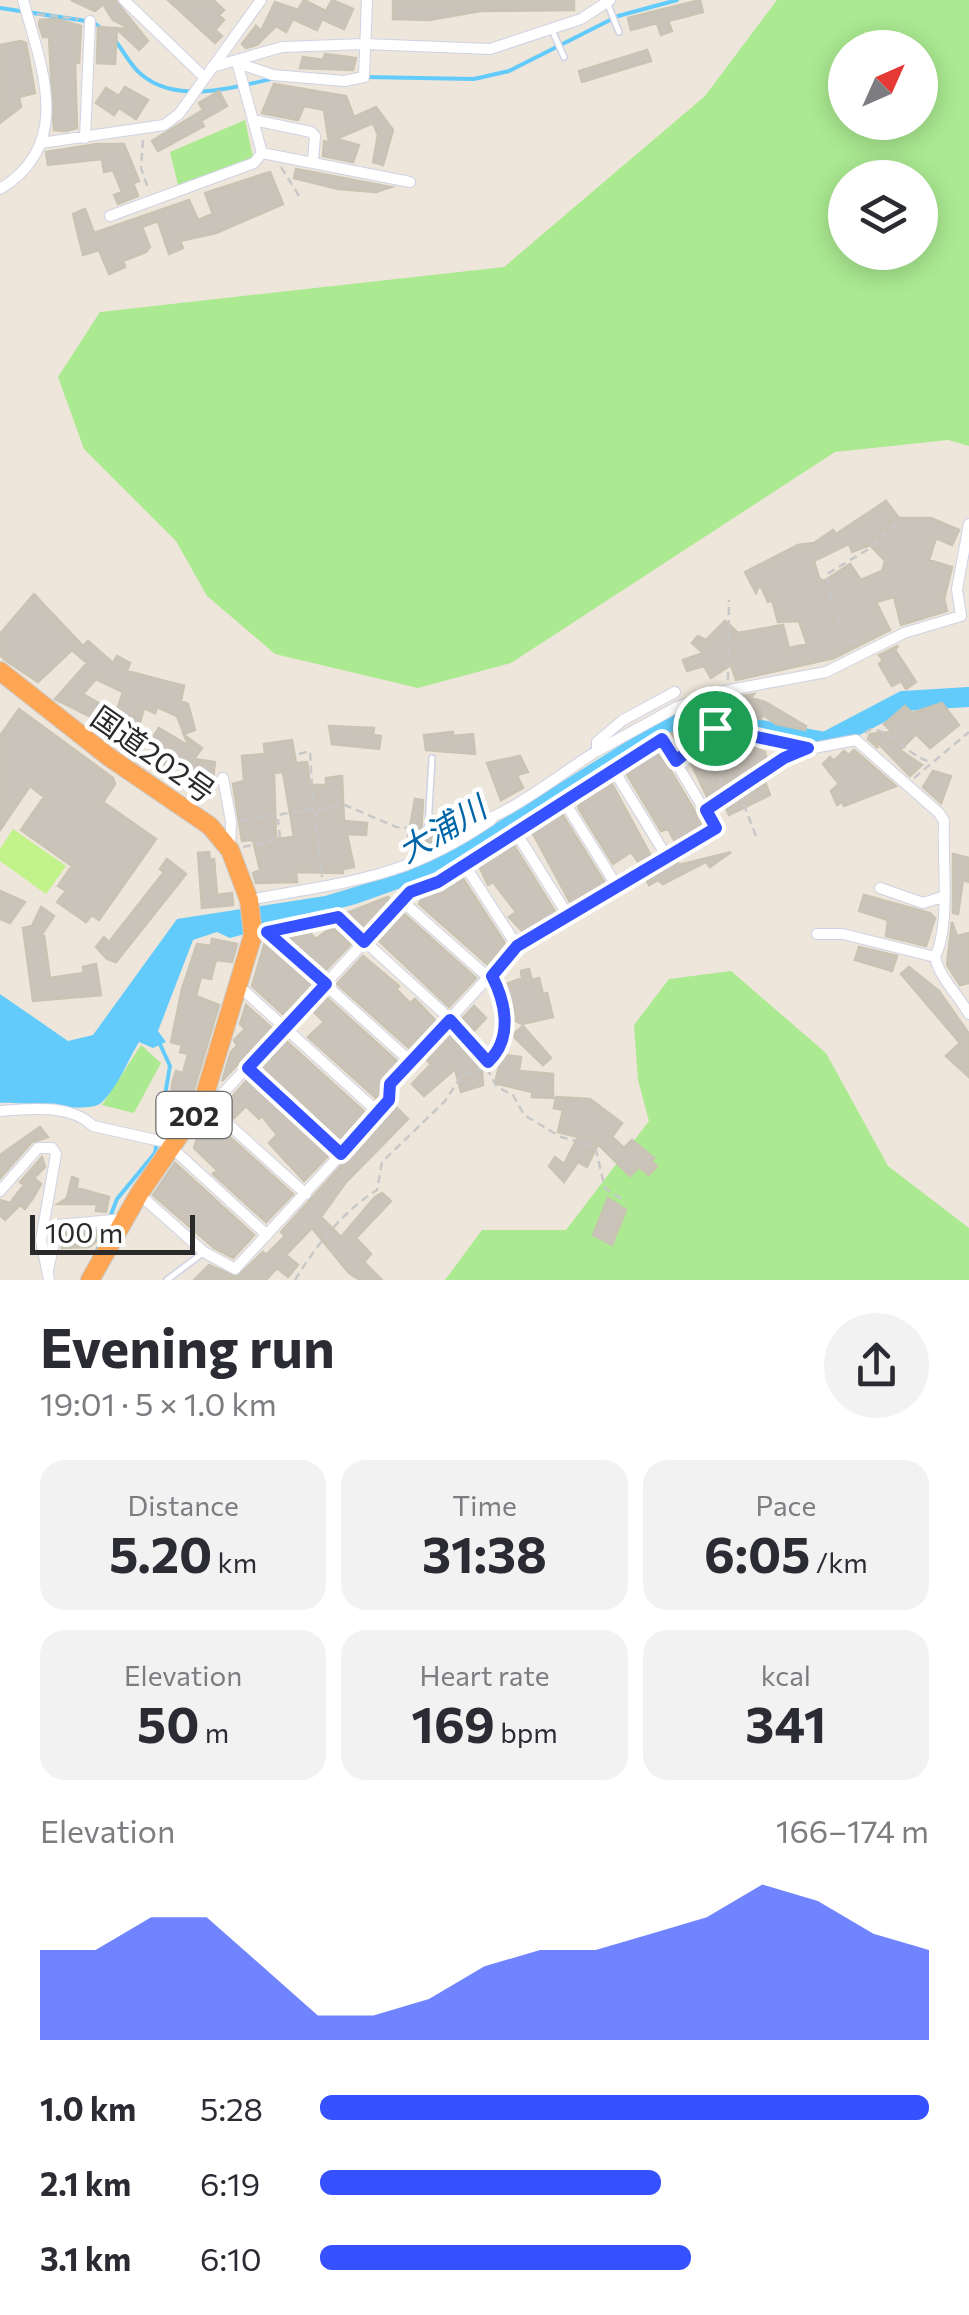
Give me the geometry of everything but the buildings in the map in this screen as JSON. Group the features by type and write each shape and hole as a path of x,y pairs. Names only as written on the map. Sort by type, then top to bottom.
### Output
{"highway":[{"name":"国道202号","path":"0,671 109,757 188,809 230,850 248,900"},
{"name":"202","path":"94,1277 139,1194 206,1104 258,932 248,900"}],"street":[{"path":"0,189 26,174 42,143 49,113 24,0"},
{"path":"124,0 204,78"},
{"path":"42,143 164,125 180,114 261,0"},
{"path":"238,62 273,76 344,81 364,77 367,0"},
{"path":"212,66 282,47 366,44 490,49 552,30 608,1"},
{"path":"86,138 90,21"},
{"path":"238,62 253,120 268,153"},
{"path":"253,120 311,132 315,136 313,161"},
{"path":"110,216 254,163 268,153 410,182"},
{"path":"248,900 322,888 418,864 657,715 724,691 826,672 904,633 962,616 958,588 969,524"},
{"path":"597,752 597,742 623,720 675,692"},
{"path":"698,702 715,728 808,748 856,740 909,782 944,821 941,944 935,957 939,973 957,990 969,1014"},
{"path":"787,743 791,728"},
{"path":"139,1194 204,1252 236,1268 306,1194 379,1113 389,1100 390,1084 517,946 716,828 662,739 402,900 248,1068 206,1104 306,1194"},
{"path":"613,769 667,857"},
{"path":"223,778 231,821 230,850"},
{"path":"564,800 618,888"},
{"path":"428,830 446,832 492,820"},
{"path":"515,831 569,917"},
{"path":"446,832 453,845"},
{"path":"464,864 517,946"},
{"path":"880,888 923,903 942,898"},
{"path":"402,900 490,977"},
{"path":"258,932 338,917 450,1020"},
{"path":"258,932 326,984 410,1060"},
{"path":"817,934 843,934 935,957"},
{"path":"240,987 379,1113"},
{"path":"248,1068 341,1154"},
{"path":"0,1111 34,1106 84,1117 92,1126 174,1146 267,1235"},
{"path":"0,1191 38,1148 52,1148 56,1154 41,1240 48,1275"},
{"path":"48,1275 58,1225 123,1219"}],"lane":[{"path":"608,1 619,32"},
{"path":"552,30 564,57"},
{"path":"428,830 432,758"},
{"path":"167,1280 204,1252"}],"path":[{"path":"27,13 90,21"},
{"path":"142,131 142,168 153,202"},
{"path":"268,153 301,199"},
{"path":"860,654 833,611 828,574 868,550 900,520"},
{"path":"724,691 732,671 729,600"},
{"path":"676,761 715,728"},
{"path":"856,740 878,729 892,736 910,756 930,762"},
{"path":"909,782 969,732"},
{"path":"704,739 728,798"},
{"path":"706,810 784,758 808,748"},
{"path":"299,754 310,751 322,888"},
{"path":"739,791 756,836"},
{"path":"231,821 278,818 314,807 345,805 396,827 428,830"},
{"path":"230,850 280,839 278,818"},
{"path":"295,1280 311,1254 356,1203 376,1190 382,1162 445,1101 462,1075 497,1054 506,1024 490,977"},
{"path":"450,1020 488,1062 494,1082 514,1096 524,1114 560,1137 595,1146 606,1188 626,1202"}],"green space":[{"path":"777,0 969,0 969,446 948,440 835,452 511,663 418,688 275,654 207,596 176,541 84,449 58,377 100,312 504,267 705,96"},
{"path":"245,120 253,157 178,185 170,152"},
{"path":"13,829 66,866 46,894 0,861 0,849"},
{"path":"731,971 826,1053 888,1166 969,1228 969,1280 445,1280 482,1230 566,1230 649,1121 638,1080 634,1025 669,979"},
{"path":"141,1045 161,1063 134,1113 102,1105"}],"water":[{"path":"480,832 488,843 429,878 356,904 230,938 217,932 193,940 158,1031 166,1042 153,1048 139,1042 101,1103 83,1107 0,1103 0,994 68,1041 93,1035 177,919 325,896 408,871"}],"waterway":[{"path":"365,77 474,79 509,71 618,16 677,0"},
{"path":"0,8 93,22 102,29"},
{"path":"113,38 138,71 171,89 205,91 271,79"},
{"name":"大浦川","path":"464,855 686,716 825,742 903,701 969,697"},
{"path":"97,1251 117,1199 155,1153 170,1066 159,1042"}],"route":[{"path":"715,728 808,748 784,758 770,771 706,810 716,828 517,946 492,976 506,1024 497,1054 488,1062 450,1020 390,1084 389,1100 341,1154 248,1068 326,984 267,932 338,917 364,942 410,892 438,882 662,739 676,761 715,728"}]}
